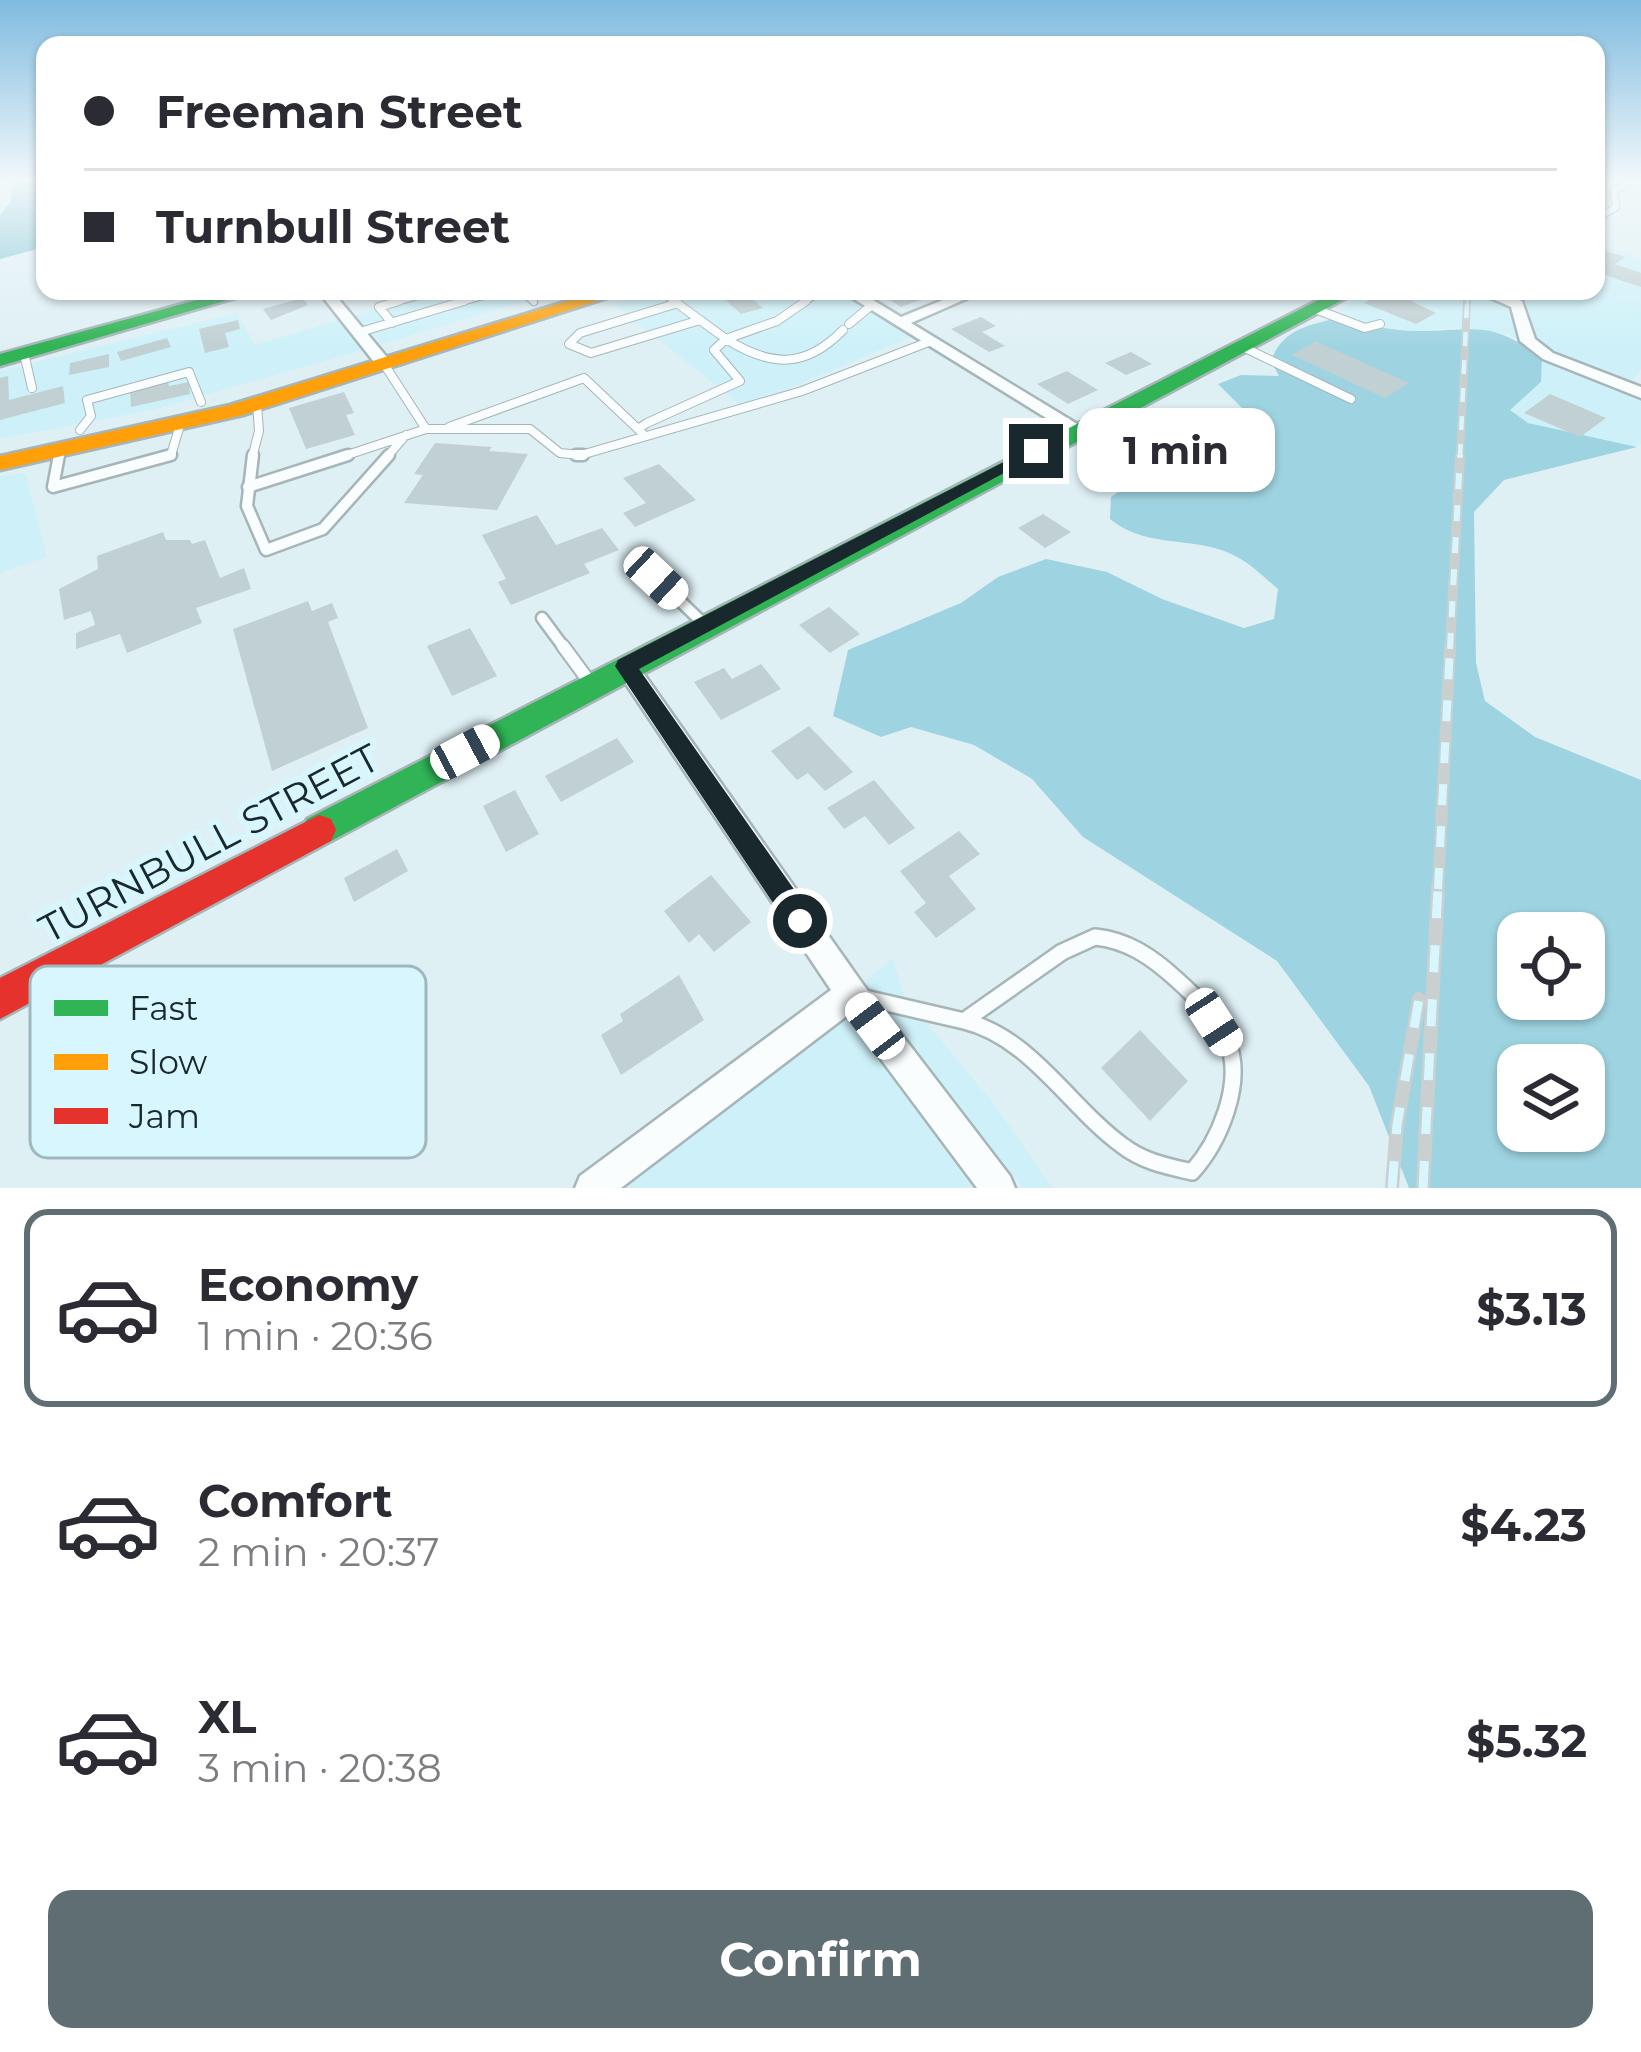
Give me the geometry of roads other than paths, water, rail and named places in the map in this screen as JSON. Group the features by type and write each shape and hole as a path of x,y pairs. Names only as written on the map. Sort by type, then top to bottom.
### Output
{"street":[{"path":"12,356 217,300"},
{"path":"332,300 373,349"},
{"path":"0,444 201,402 516,300"},
{"path":"0,463 256,404 373,349 581,300"},
{"path":"863,300 1078,430"},
{"path":"900,322 955,300"},
{"name":"TURNBULL STREET","path":"62,966 591,684 1332,300"},
{"path":"1508,300 1517,304 1528,341 1548,356 1640,389"},
{"path":"626,666 850,994 998,1188"},
{"name":"TURNBULL STREET","path":"0,999 30,983"},
{"path":"592,1188 850,994"}],"lane":[{"path":"392,323 379,307 404,300"},
{"path":"426,429 373,349 392,323 469,300"},
{"path":"674,300 762,359 788,363 820,356 872,305"},
{"path":"641,432 740,381 715,350 726,339 777,321 808,300"},
{"path":"678,303 580,333 569,344 591,353 700,320"},
{"path":"1315,309 1364,328 1380,324"},
{"path":"248,487 426,429 530,429 560,453 581,454 641,432 802,391 931,340"},
{"path":"1241,346 1352,399"},
{"path":"12,356 32,388"},
{"path":"442,429 584,378 641,432"},
{"path":"256,404 260,442 250,462 246,504 266,550 323,529 406,435"},
{"path":"656,578 705,625"},
{"path":"542,618 591,684"},
{"path":"850,994 963,1022 988,1027 1010,1041 1122,1146 1149,1162 1192,1172 1205,1161 1227,1096 1229,1045 1184,986 1132,948 1113,938 1087,938 963,1022"}],"railway":[{"path":"1467,300 1467,304"},
{"path":"1460,458 1467,301"},
{"path":"1450,649 1460,455"},
{"path":"1438,889 1450,646"},
{"path":"1423,1188 1438,886"},
{"path":"1392,1188 1397,1125 1419,999"}]}
